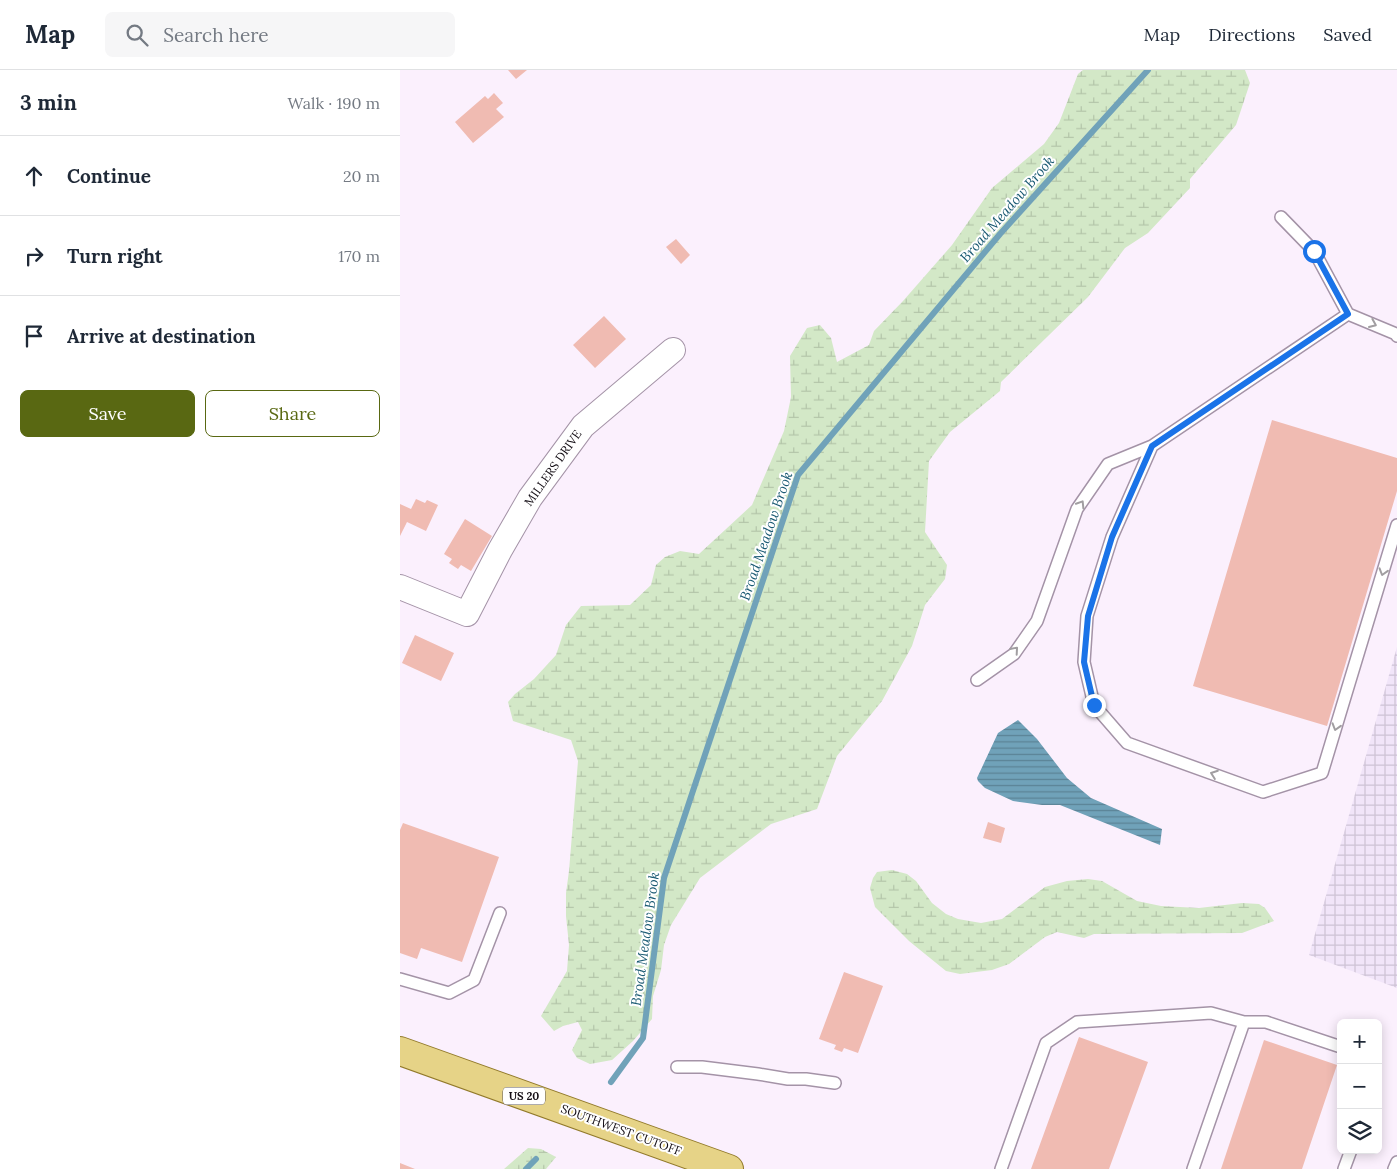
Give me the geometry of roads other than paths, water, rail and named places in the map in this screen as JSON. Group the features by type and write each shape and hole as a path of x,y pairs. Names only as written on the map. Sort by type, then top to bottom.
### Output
{"main road":[{"name":"SOUTHWEST CUTOFF","path":"400,1051 729,1169"}],"street":[{"name":"MILLERS DRIVE","path":"400,587 467,614 500,550 530,498 582,426 673,350"}],"lane":[{"path":"1281,217 1314,251 1348,314 1397,336"},
{"path":"976,680 1014,654 1037,621 1078,509 1108,464 1152,446 1348,314"},
{"path":"1152,446 1112,537 1088,616 1084,662 1094,705 1127,743 1263,792 1322,773 1397,525"},
{"path":"400,979 450,993 474,980 500,913"},
{"path":"1001,1169 1046,1043 1077,1022 1211,1013 1244,1022 1266,1022 1337,1046"},
{"path":"1193,1169 1244,1022"},
{"path":"677,1067 702,1067 788,1079 806,1079 835,1083"},
{"path":"1344,1169 1350,1154"},
{"path":"1394,1169 1397,1162"}],"water":[{"path":"1018,720 1037,739 1067,778 1091,798 1162,829 1160,845 1060,805 1042,805 1013,801 985,788 977,778 998,733"}],"waterway":[{"name":"Broad Meadow Brook","path":"611,1082 643,1038 664,878 798,475 1000,234 1148,70"},
{"name":"Broad Meadow Brook","path":"526,1169 536,1159"}]}
